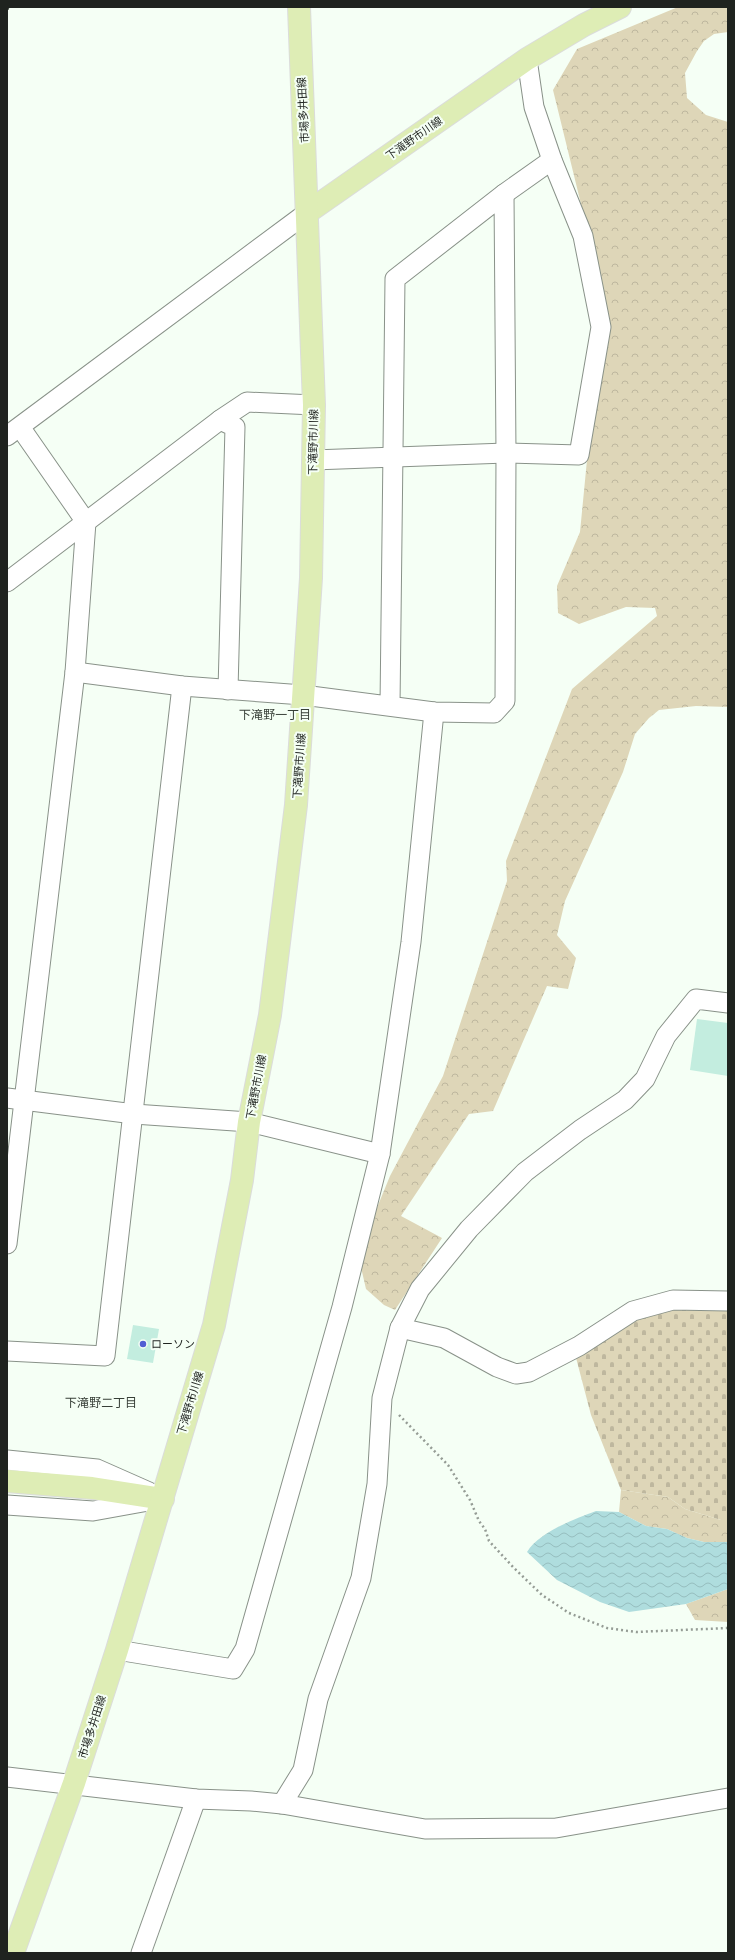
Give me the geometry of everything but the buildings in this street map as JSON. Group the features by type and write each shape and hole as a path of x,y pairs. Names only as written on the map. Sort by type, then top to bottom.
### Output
{"main road":[{"name":"市場多井田線","path":"299,7 308,212"},
{"name":"下滝野市川線","path":"163,1499 214,1324 242,1180 250,1122 270,1015 296,804 311,578 314,405 308,212 527,59 584,25 620,7"},
{"path":"7,1481 92,1488 163,1499"},
{"name":"市場多井田線","path":"14,1953 74,1783 117,1650 163,1499"}],"street":[{"path":"313,460 506,453 579,455 601,327 583,236 552,160 534,107 527,59"},
{"path":"390,706 395,278 504,194 552,160"},
{"path":"74,672 182,686 303,695 434,712 494,713 504,701 506,453 504,194"},
{"path":"7,1244 15,1099 74,672 86,522 13,432 308,212"},
{"path":"7,582 220,420 247,402 314,405"},
{"path":"220,420 235,426 228,690"},
{"path":"7,1351 105,1356 182,686"},
{"path":"117,1650 233,1669 245,1649 342,1307 380,1154 411,942 434,712"},
{"path":"282,1804 303,1770 318,1699 361,1578 377,1484 382,1398 400,1328 420,1289 474,1224 525,1172 580,1130 625,1100 646,1079 666,1036 696,999 728,1003"},
{"path":"15,1099 134,1114 250,1122 380,1154"},
{"path":"400,1328 444,1338 497,1367 516,1374 529,1372 572,1349 633,1311 673,1300 728,1302"},
{"path":"7,1460 97,1469 163,1499"},
{"path":"7,1504 93,1511 163,1499"},
{"path":"7,1777 74,1783 196,1799 282,1804 425,1829 488,1830 556,1828 728,1798"},
{"path":"141,1953 196,1799"}],"path":[{"path":"382,1398 448,1465 470,1500 478,1521 485,1529 489,1541 542,1595 569,1614 607,1628 636,1632 728,1628"}],"green space":[{"path":"678,7 728,7 728,32 714,34 704,41 685,73 687,98 706,115 728,122 728,707 696,706 659,710 649,718 635,734 623,772 565,901 557,935 576,958 568,989 547,986 493,1111 469,1114 401,1216 442,1238 395,1310 384,1305 366,1289 360,1263 365,1237 390,1176 443,1076 507,881 506,861 572,689 657,616 655,608 626,607 579,624 558,613 557,586 580,532 591,419 607,310 553,90 577,49"},
{"path":"682,1306 728,1308 728,1520 721,1520 685,1509 668,1497 621,1490 591,1415 575,1354 626,1323"},
{"path":"621,1490 668,1497 685,1509 721,1520 728,1520 728,1542 704,1542 687,1538 667,1529 646,1526 619,1512"},
{"path":"728,1589 728,1622 695,1620 686,1604"}],"water":[{"path":"596,1511 619,1512 646,1526 667,1529 687,1538 704,1542 728,1542 728,1589 686,1604 629,1612 600,1602 557,1580 527,1552 540,1538 549,1532 568,1522"}],"place":[{"name":"ローソン","path":"143,1344"}],"district":[{"name":"下滝野一丁目","path":"275,715"},
{"name":"下滝野二丁目","path":"101,1403"}]}
